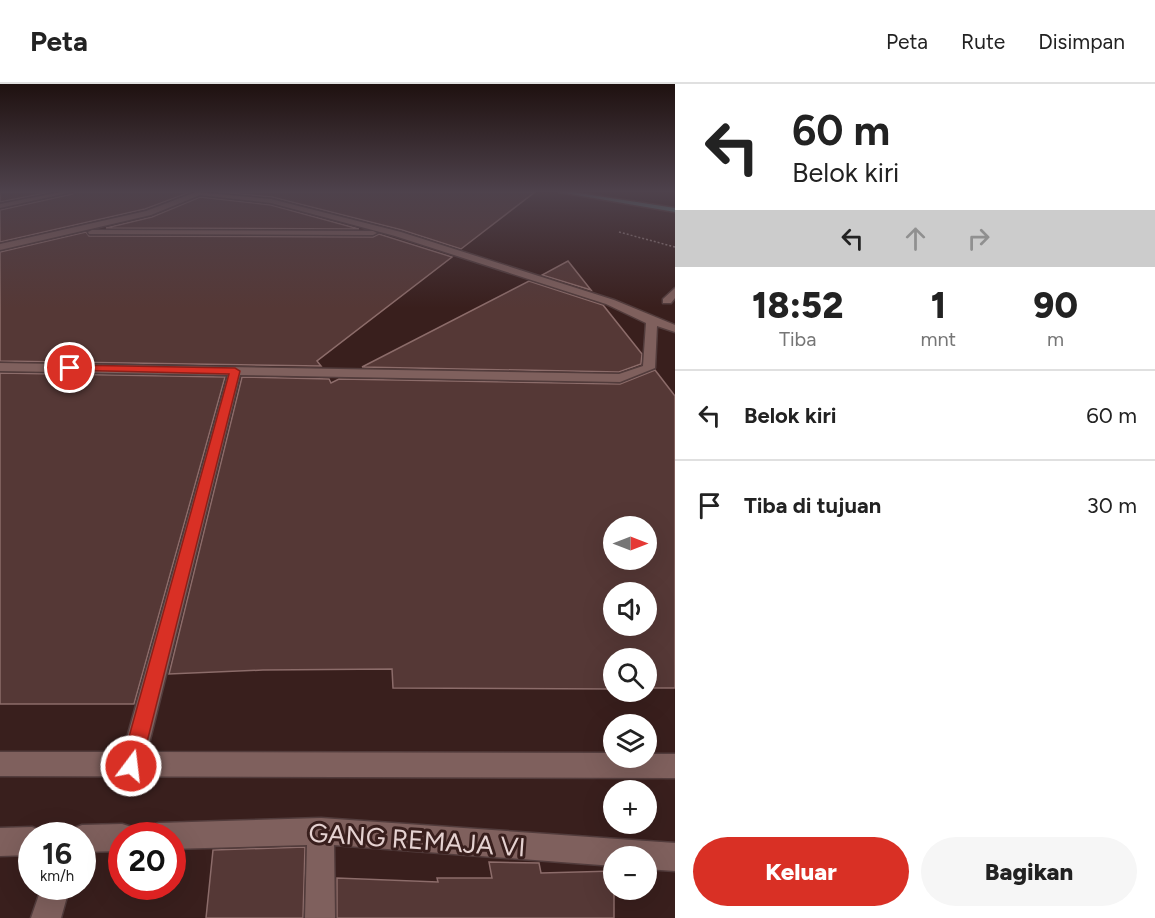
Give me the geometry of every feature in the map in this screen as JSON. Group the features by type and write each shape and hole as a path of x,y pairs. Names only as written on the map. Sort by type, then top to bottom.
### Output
{"street":[{"path":"0,247 71,231"},
{"path":"386,231 610,302 675,329"},
{"path":"66,232 398,234"},
{"path":"667,301 675,291"},
{"path":"0,367 620,378 649,368 652,321"},
{"path":"131,766 235,371"},
{"path":"0,764 675,766"},
{"path":"320,918 321,831"},
{"name":"GANG REMAJA VI","path":"186,835 321,831 675,857"},
{"path":"0,842 18,841"},
{"path":"46,918 52,900"}],"building":[{"path":"0,231 49,231 0,242"},
{"path":"405,231 484,231 461,249"},
{"path":"86,232 89,236 373,237 379,234 452,257 317,361 321,366 0,361 0,252"},
{"path":"568,261 591,290 542,275"},
{"path":"529,281 603,305 642,354 641,364 619,372 362,367"},
{"path":"655,370 675,396 675,688 657,688 657,648 603,648 603,689 393,688 392,669 263,670 169,674 242,377 329,379 331,383 339,379 620,384"},
{"path":"0,373 225,377 134,704 0,704"},
{"path":"305,847 303,918 206,918 213,850"},
{"path":"489,862 539,863 541,873 603,871 603,900 614,900 614,918 337,918 337,878 438,882 437,878 492,878"}],"route":[{"path":"70,368 235,371 131,766"}]}
